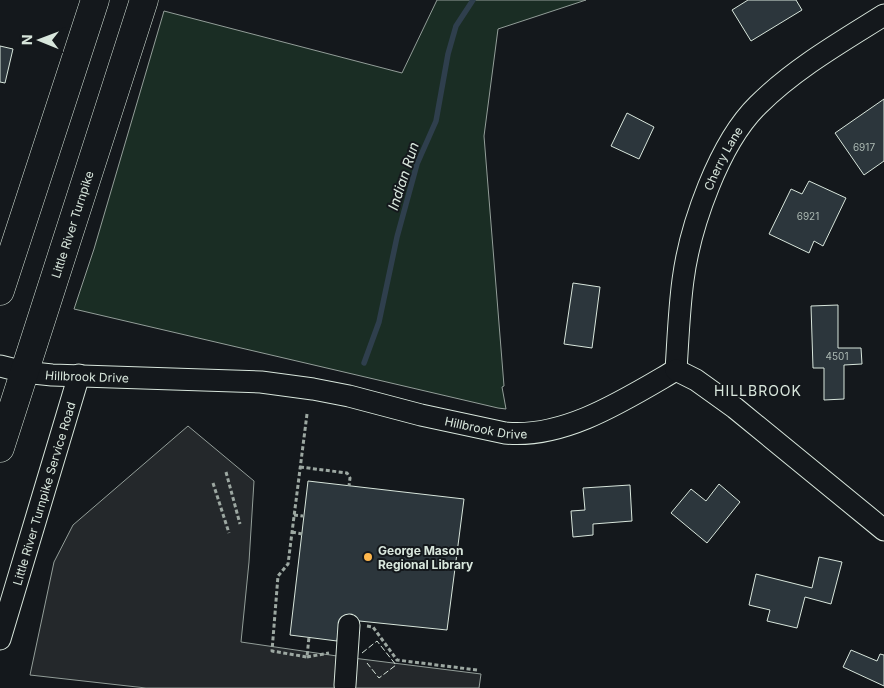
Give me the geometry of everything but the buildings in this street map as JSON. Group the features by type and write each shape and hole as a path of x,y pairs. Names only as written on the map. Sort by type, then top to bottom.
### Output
{"main road":[{"path":"0,292 95,0"},
{"name":"Little River Turnpike","path":"0,448 12,369 144,0"}],"street":[{"name":"Cherry Lane","path":"676,370 683,279 687,260 696,224 712,177 728,144 757,105 782,83 884,15"},
{"name":"Hillbrook Drive","path":"12,369 79,376 261,382 349,396 421,415 505,433 519,434 539,433 568,425 623,400 676,370"},
{"path":"676,370 696,380 735,408 884,530"},
{"name":"Little River Turnpike Service Road","path":"0,639 79,376"},
{"path":"344,685 349,625"}],"path":[{"path":"308,414 293,502 294,515 288,564 278,576 272,651 307,656 333,652"},
{"path":"300,466 347,473 350,478 349,486"},
{"path":"226,472 240,524"},
{"path":"213,483 229,533"},
{"path":"294,515 304,516"},
{"path":"292,532 302,534"},
{"path":"349,625 373,627 396,660 477,670"},
{"path":"307,656 309,637"}],"green space":[{"path":"437,0 586,0 498,29 484,136 504,386 502,387 506,409 74,309 94,249 164,11 402,73"}],"shaded area":[{"path":"188,426 254,481 249,562 241,642 481,674 479,688 146,688 30,675 54,562 73,525"}],"waterway":[{"name":"Indian Run","path":"364,363 379,322 397,237 417,164 436,121 448,54 456,26 473,0"}],"fence":[{"path":"362,653 377,641 396,665 379,678 367,663"}],"place":[{"name":"George Mason Regional Library","path":"368,557"}],"district":[{"name":"HILLBROOK","path":"758,390"}]}
